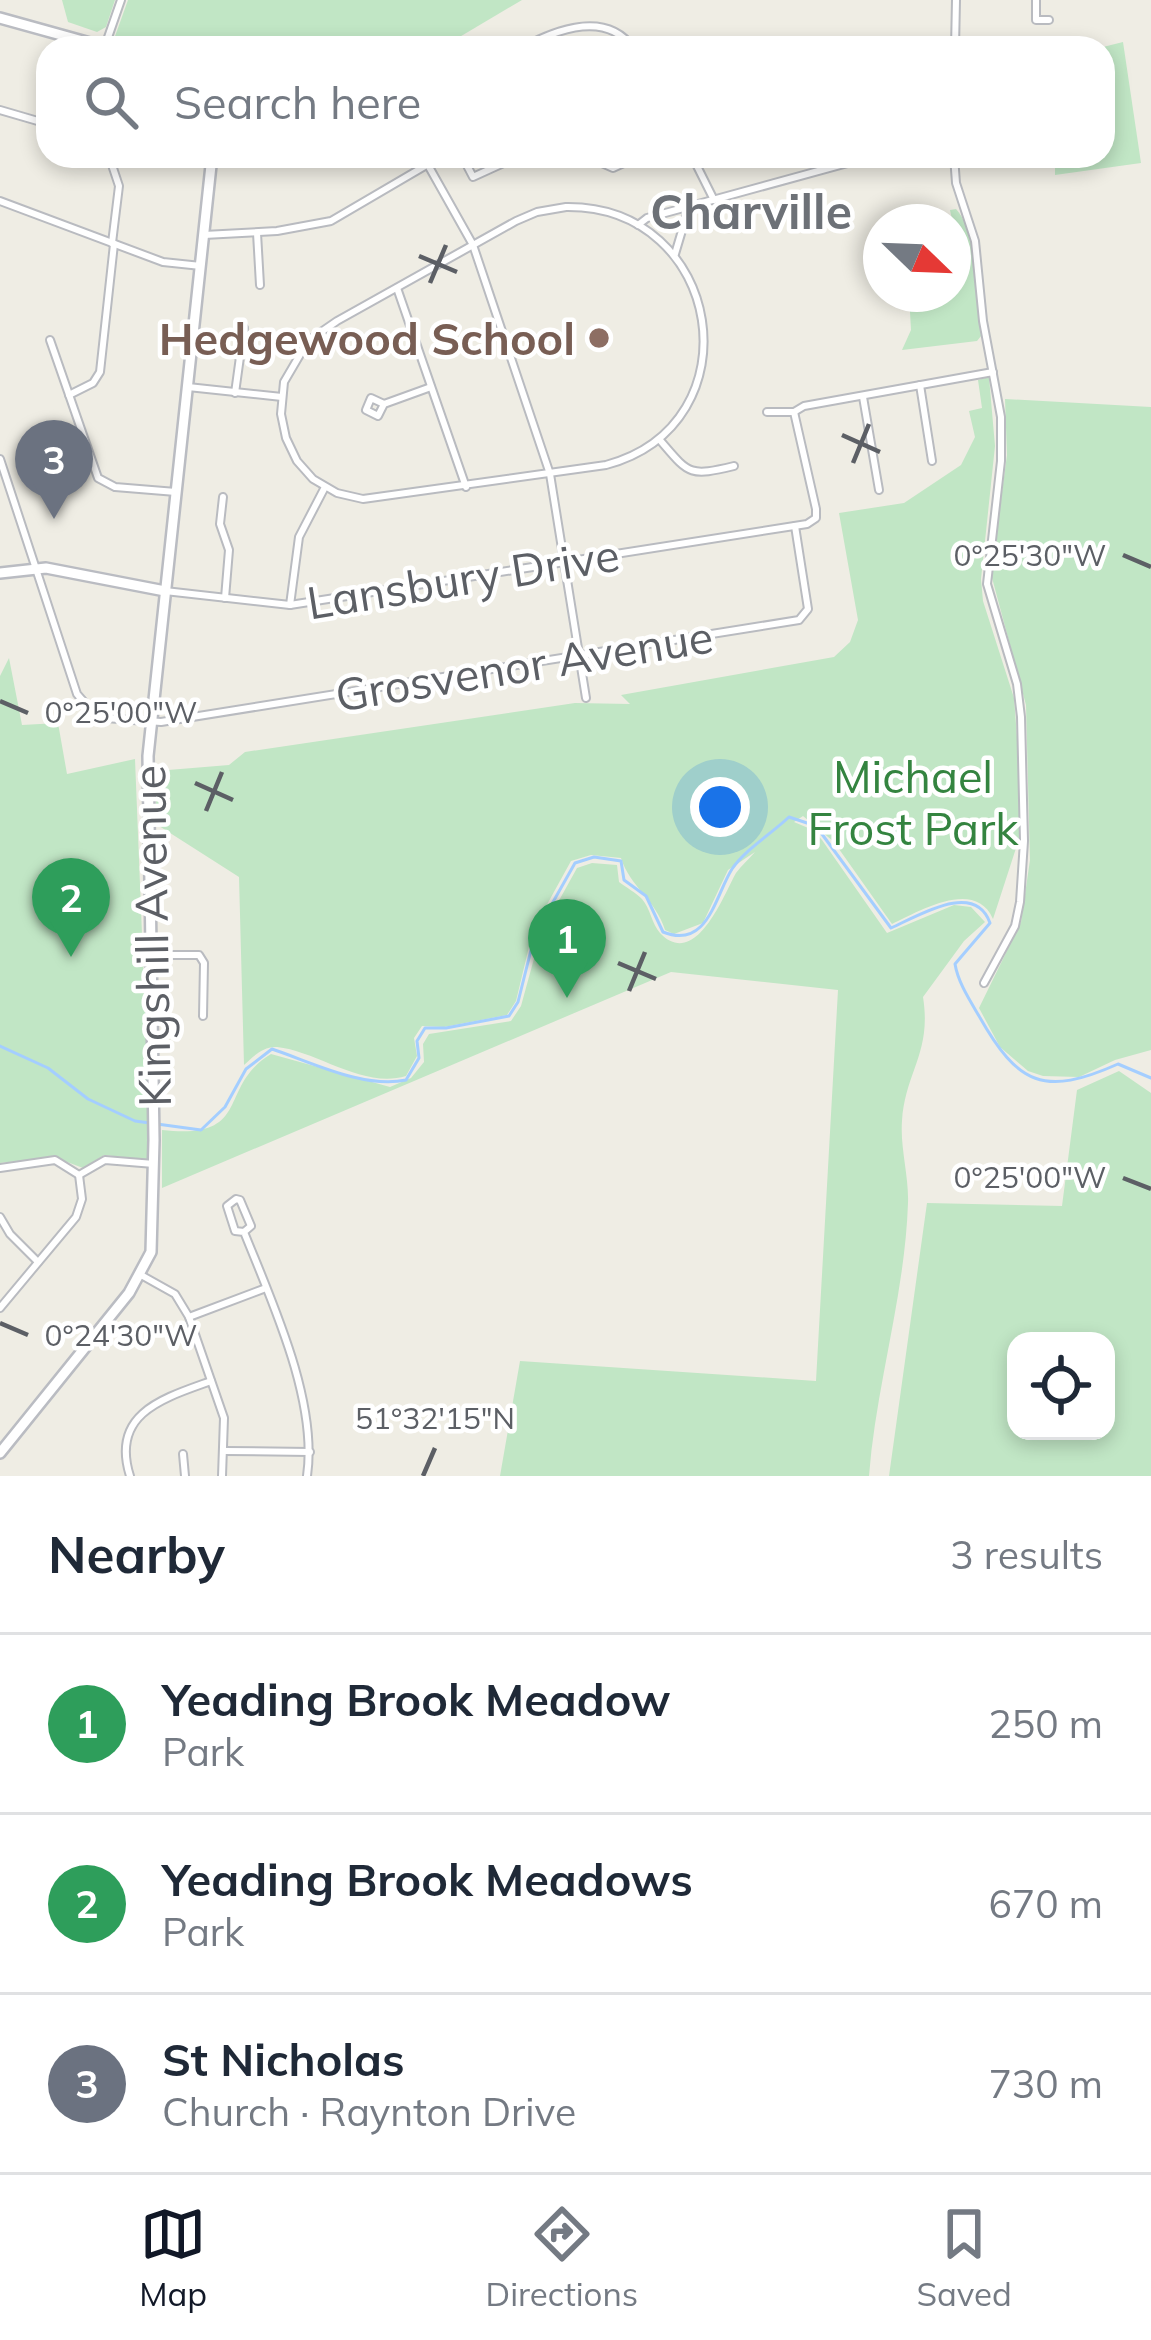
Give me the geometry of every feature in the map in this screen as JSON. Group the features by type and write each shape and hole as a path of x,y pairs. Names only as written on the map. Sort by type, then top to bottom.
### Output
{"street":[{"path":"110,36 121,0"},
{"path":"955,36 956,0"},
{"path":"1036,0 1036,20 1049,20"},
{"path":"0,18 66,36"},
{"path":"548,36 578,27 613,31 619,36"},
{"path":"0,110 36,120"},
{"path":"69,395 93,383 100,372 119,186 113,168"},
{"name":"Kingshill Avenue","path":"0,1453 141,1274 151,1252 150,723 211,168"},
{"path":"204,235 257,233 331,221 423,168"},
{"path":"430,168 473,245 550,473 586,698"},
{"path":"468,168 473,177 493,168"},
{"path":"698,168 714,200"},
{"path":"638,225 830,168"},
{"path":"955,168 975,242 1001,447 987,576 1020,701 1021,902 1015,926 984,983"},
{"path":"0,201 163,262 201,266"},
{"path":"674,254 688,207"},
{"path":"557,208 602,210 638,225 674,254 697,295 704,346 690,399 659,439 622,460 378,500 325,488 293,454 282,422 282,397 292,363 308,341 526,217 557,208"},
{"path":"257,233 260,285"},
{"path":"397,288 466,487"},
{"path":"235,393 244,328"},
{"path":"50,340 98,478 115,487 176,492"},
{"path":"766,412 794,412 800,407 994,372"},
{"path":"384,404 432,386"},
{"path":"920,386 932,461"},
{"path":"188,387 282,397"},
{"path":"863,397 879,490"},
{"path":"794,412 816,515 810,524 795,526"},
{"path":"659,439 690,472 734,466"},
{"name":"Grosvenor Avenue","path":"0,460 77,694 100,716 136,722 579,657 804,618 808,609 795,526"},
{"path":"290,605 299,537 325,488"},
{"path":"223,497 220,524 229,550 225,598"},
{"name":"Lansbury Drive","path":"0,572 38,567 165,591 290,605 795,526"},
{"path":"150,955 199,956 204,963 203,1016"},
{"path":"0,1168 56,1160 79,1175 82,1199 76,1217 0,1308"},
{"path":"79,1175 105,1160 154,1164"},
{"path":"236,1199 251,1226 244,1232 235,1231 226,1206 236,1199"},
{"path":"0,1217 38,1262"},
{"path":"244,1232 297,1380 310,1452 307,1476"},
{"path":"141,1274 175,1294 189,1318 224,1418 222,1476"},
{"path":"189,1318 266,1288"},
{"path":"130,1476 125,1453 132,1425 153,1402 211,1381"},
{"path":"225,1450 310,1452"},
{"path":"183,1454 185,1476"}],"green space":[{"path":"62,0 115,0 106,27 97,32 68,22"},
{"path":"128,0 522,0 461,36 115,36"},
{"path":"1123,42 1141,163 1115,167 1115,44"},
{"path":"1055,168 1105,168 1055,175"},
{"path":"971,242 981,336 977,341 902,350 911,330 910,312 971,312"},
{"name":"Michael Frost Park","path":"989,377 995,446 981,579 983,601 1014,698 1022,802 1019,839 993,919 985,907 961,899 892,924 834,842 803,816 794,822 822,840 887,933 954,905 971,907 985,922 964,941 923,997 924,1033 902,1121 906,1237 869,1476 500,1476 520,1361 816,1381 838,990 671,972 162,1188 162,1130 191,1131 222,1119 254,1067 271,1054 390,1087 411,1078 424,1062 423,1044 429,1034 511,1021 521,1006 541,933 577,868 592,863 617,865 619,882 642,899 660,933 673,942 686,942 707,924 736,873 755,852 728,870 703,923 674,934 665,930 621,858 591,855 571,861 533,930 516,1001 507,1015 444,1027 422,1026 414,1038 417,1056 406,1076 373,1078 277,1047 263,1050 244,1065 239,877 156,824 156,771 229,765 245,752 575,703 630,704 621,695 834,657 850,642 858,620 839,513 904,503 961,465 975,437 969,411 982,408 978,380"},
{"path":"1005,399 1151,407 1151,1050 1079,1077 1028,1071 1000,1047 979,1008 1021,922 1030,860 1026,705 991,574 1007,455"},
{"path":"9,658 22,725 58,723 67,774 135,759 151,1160 104,1155 83,1168 54,1157 0,1163 0,676"},
{"path":"1119,1071 1151,1093 1151,1476 889,1476 927,1203 1062,1206 1077,1090"}],"waterway":[{"path":"0,1046 48,1068 88,1099 135,1121 201,1130 225,1107 246,1069 272,1049 355,1078 406,1080 419,1058 417,1041 425,1028 509,1016 518,1002 535,934 575,863 594,857 621,861 624,880 646,896 663,932 690,934 708,917 732,869 789,817 816,826 891,928 945,905 972,904 983,910 990,923 955,964 956,971 993,1039 1021,1070 1052,1082 1118,1064 1151,1078"}],"place":[{"name":"Hedgewood School","path":"599,338"},
{"name":"St Nicholas","path":"54,519"},
{"name":"Yeading Brook Meadows","path":"71,957"},
{"name":"Yeading Brook Meadow","path":"567,998"}],"district":[{"name":"Charville","path":"751,211"}]}
